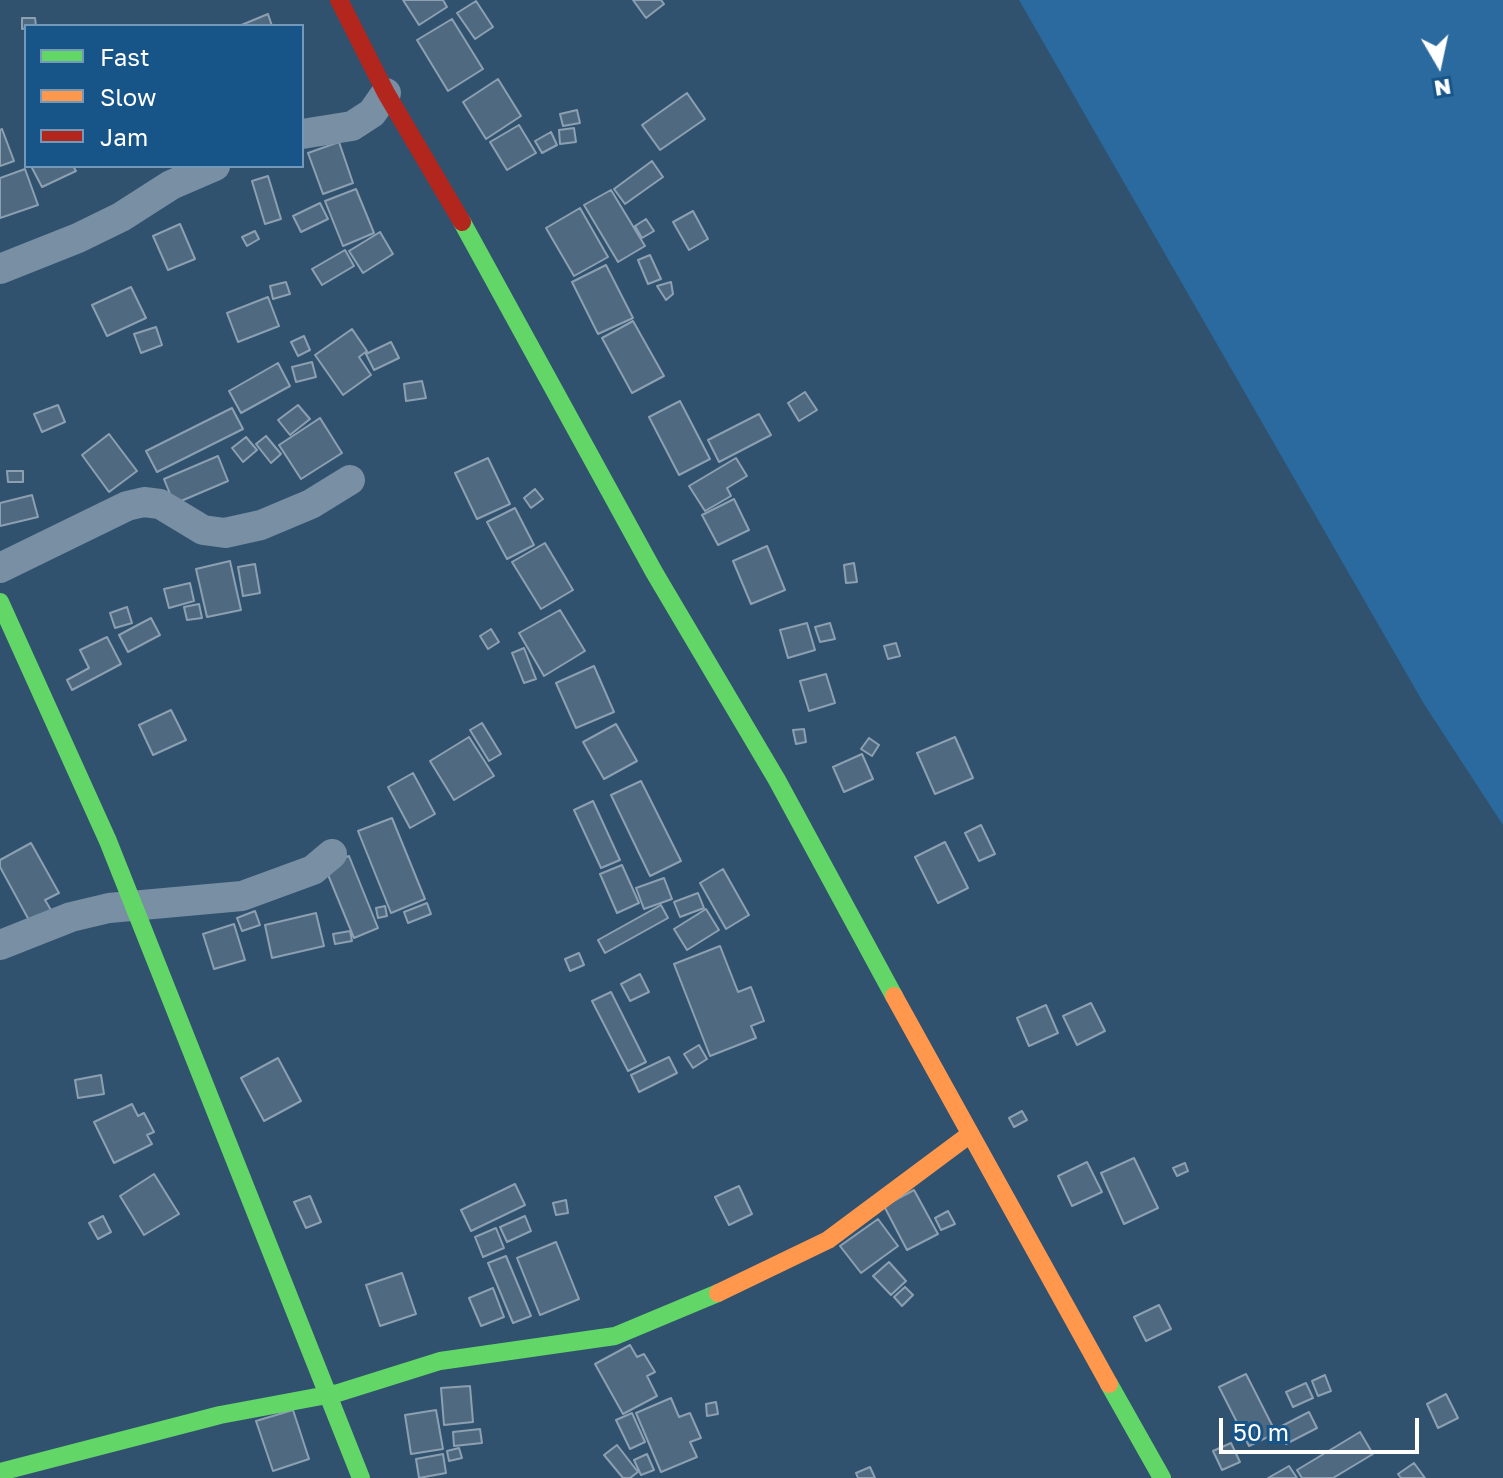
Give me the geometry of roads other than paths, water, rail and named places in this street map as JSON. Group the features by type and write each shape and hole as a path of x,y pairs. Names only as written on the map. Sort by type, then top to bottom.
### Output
{"street":[{"path":"339,0 386,93 472,239 654,572 777,780 969,1135 1162,1478"},
{"path":"304,134 352,126 372,113 386,93"},
{"path":"0,269 78,238 121,217 171,185 210,168"},
{"path":"0,568 127,506 144,502 160,504 203,530 225,533 261,525 311,504 350,480"},
{"path":"0,602 133,904 361,1478"},
{"path":"0,945 71,917 133,904 242,896 313,870 332,854"},
{"path":"0,1472 220,1415 327,1394 440,1361 615,1336 828,1240 867,1214 969,1135"}]}
